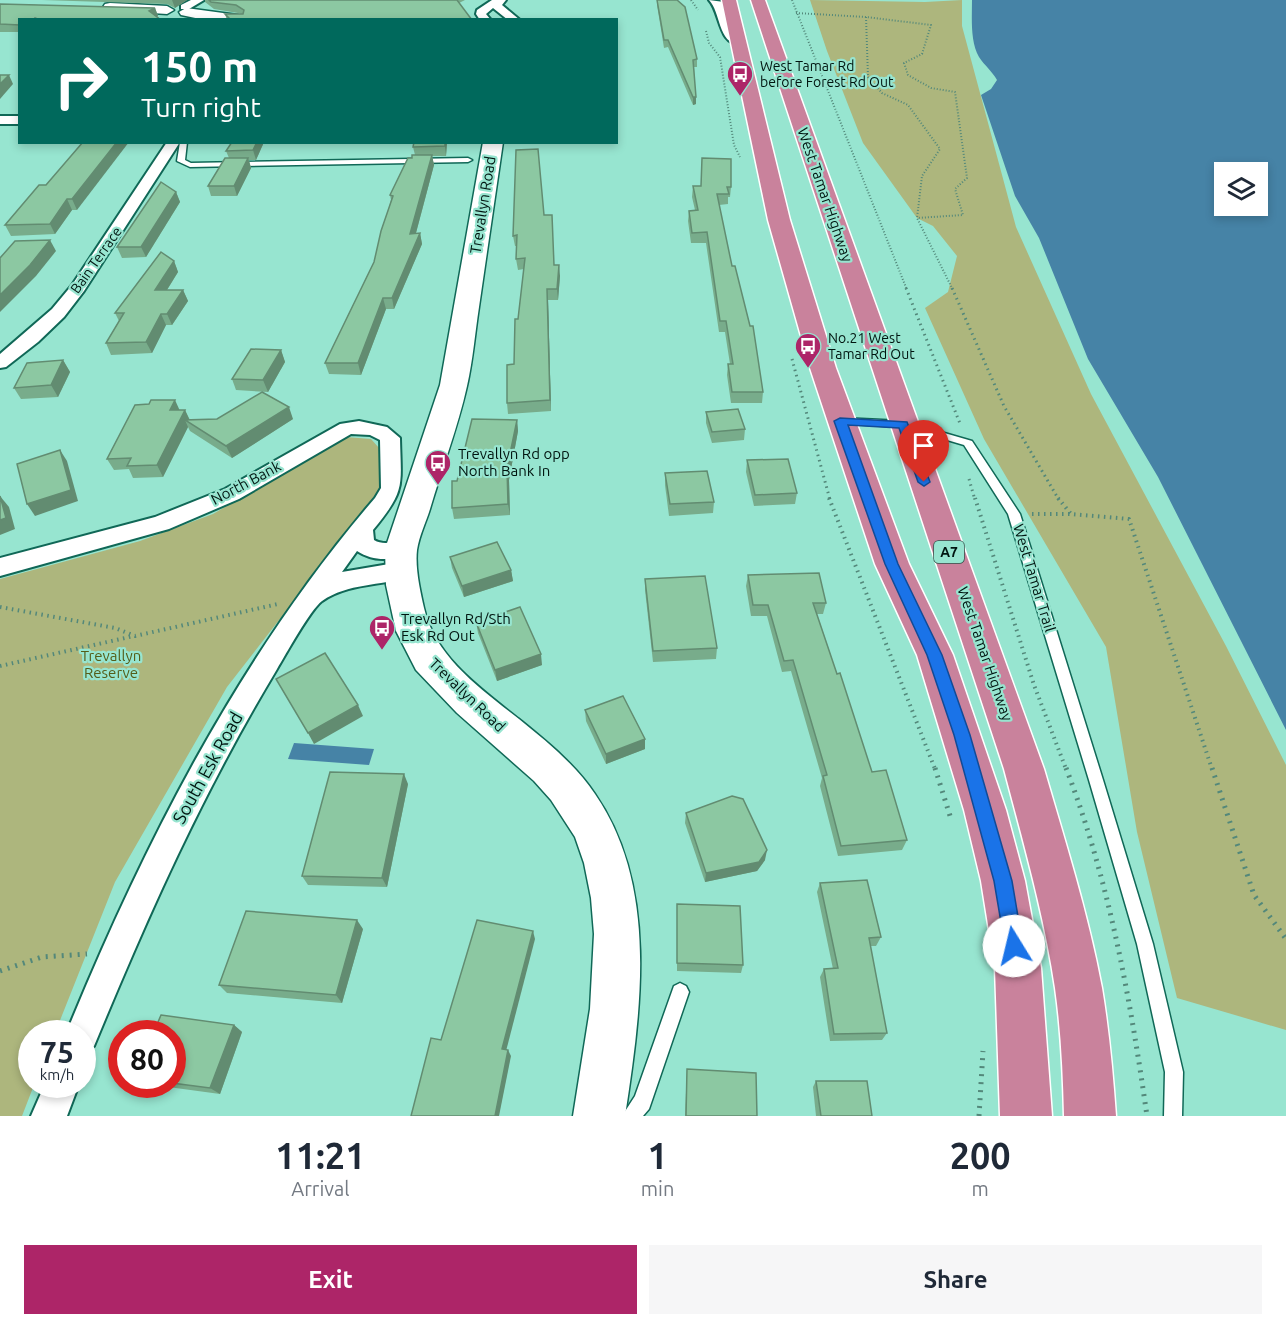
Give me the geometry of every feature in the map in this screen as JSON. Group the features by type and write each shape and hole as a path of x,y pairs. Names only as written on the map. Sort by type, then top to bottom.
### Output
{"highway":[{"path":"729,0 780,220 840,421 892,564 935,655 987,820 1003,881 1018,968 1026,1116"},
{"name":"West Tamar Highway","path":"758,0 1024,769 1076,971 1089,1084 1090,1116"}],"street":[{"path":"485,18 482,10 499,0 500,10 512,18"},
{"path":"714,0 720,4 728,34 738,42"},
{"path":"97,7 167,10 166,13 171,15 194,11 228,18"},
{"path":"0,120 18,120"},
{"name":"Bain Terrace","path":"0,363 33,338 58,313 78,288 173,144"},
{"name":"Trevallyn Road","path":"480,151 454,385 401,560 408,617 428,660 465,698 556,776 576,800 593,828 605,858 612,891 616,1005 599,1116"},
{"name":"North Bank","path":"0,567 161,523 232,494 347,428 363,427 380,430 390,438 391,488 384,502 329,569 310,597"},
{"path":"362,528 363,543 371,550 387,552 401,560"},
{"name":"South Esk Road","path":"88,1020 154,868 218,748 273,654 310,597 340,581 401,560"},
{"path":"49,1116 56,1098"}],"lane":[{"path":"184,144 182,161 189,165 480,151"},
{"path":"840,421 903,424 968,443"},
{"name":"West Tamar Trail","path":"968,443 1014,514 1145,944 1174,1072 1173,1116"},
{"path":"631,1116 642,1102 680,993"}],"path":[{"path":"792,0 968,443 961,451 981,522 1034,685 1077,797 1109,903 1133,1016 1147,1116"},
{"path":"796,13 866,17 931,25 922,54 904,63 908,75 931,88 955,92 967,178 955,189 963,215 917,218"},
{"path":"866,17 868,77 882,93 908,105 940,149 922,176 917,218 957,298 1004,406 1064,508 1071,514"},
{"path":"1014,514 1071,514 1129,519 1254,895 1286,939"},
{"path":"0,666 310,597"},
{"path":"0,607 115,628 135,636"},
{"path":"0,971 23,961 48,955 73,953 114,956"}],"green space":[{"path":"810,0 925,2 962,0 962,26 1016,227 1091,394 1226,646 1286,765 1286,1030 1177,998 1137,832 1106,647 984,439 925,308 948,292 957,256 933,226 917,218 863,143"},
{"name":"Trevallyn Reserve","path":"346,437 371,439 380,449 379,492 227,687 115,882 60,1020 18,1020 18,1098 29,1098 22,1116 0,1116 0,579 140,541 213,514"}],"water":[{"path":"972,0 1286,0 1286,730 1158,477 1088,359 1039,238 1015,196 981,95 991,89 997,80 976,51"},
{"path":"294,743 374,749 369,765 288,759"}],"building":[{"path":"209,0 457,0 470,18 229,18 225,14 243,14 244,10 236,5"},
{"path":"657,0 677,0 685,7 697,59 693,60 696,97 693,97 668,40 664,40"},
{"path":"0,4 155,8 149,11 158,18 18,18 18,25 0,24"},
{"path":"0,75 9,75 0,84"},
{"path":"81,144 115,144 72,199 67,199 50,224 5,225 39,185 46,185"},
{"path":"231,144 256,144 253,150 226,151"},
{"path":"414,144 445,144 445,146 413,147"},
{"path":"538,149 544,215 552,215 554,265 559,265 557,289 547,289 550,400 507,403 507,365 514,364 515,319 518,319 525,258 516,259 517,235 513,236 516,150"},
{"path":"412,155 432,155 410,234 420,233 392,298 383,298 358,363 325,363 374,262 381,231 393,196 390,195 408,158 412,158"},
{"path":"225,158 248,158 234,186 208,186"},
{"path":"702,158 731,159 731,187 727,187 729,194 717,194 732,266 735,266 750,326 753,326 763,392 732,392 728,364 733,364 726,321 720,321 707,232 692,233 689,211 698,210 693,186 701,186"},
{"path":"161,182 176,192 141,247 117,247"},
{"path":"50,240 30,265 0,295 0,258 15,241"},
{"path":"161,252 174,261 155,290 183,290 167,314 161,314 146,342 106,343 124,313 115,313"},
{"path":"251,349 281,350 263,380 232,379"},
{"path":"63,360 51,385 14,388 27,363"},
{"path":"262,392 289,407 226,446 185,420 217,419"},
{"path":"151,400 175,400 170,410 185,410 157,465 127,466 131,458 107,459 135,405 149,404"},
{"path":"738,409 745,429 712,432 706,412"},
{"path":"472,419 517,420 507,468 508,504 452,508 452,481 457,481"},
{"path":"60,450 71,490 27,504 17,464"},
{"path":"788,459 797,493 755,495 747,460"},
{"path":"707,471 714,502 670,504 665,473"},
{"path":"0,496 6,518 0,520"},
{"path":"497,542 511,570 462,586 450,557"},
{"path":"819,573 826,603 813,603 837,674 840,673 872,772 886,770 907,840 841,846 823,776 827,775 793,660 784,661 768,605 753,605 748,575"},
{"path":"705,576 717,648 653,651 645,579"},
{"path":"520,607 541,654 495,670 476,622"},
{"path":"325,653 358,705 308,733 276,679"},
{"path":"623,696 645,739 606,754 585,710"},
{"path":"330,772 404,774 382,878 302,876"},
{"path":"732,796 743,799 767,850 759,862 706,873 686,813"},
{"path":"867,880 881,937 869,938 887,1033 834,1034 824,969 838,968 820,883"},
{"path":"677,904 740,906 743,965 677,963"},
{"path":"246,911 357,920 336,995 219,985"},
{"path":"477,920 533,931 502,1049 508,1050 495,1116 411,1116 431,1038 441,1040"},
{"path":"161,1015 234,1025 210,1088 186,1085 186,1020 159,1020"},
{"path":"687,1069 756,1073 757,1116 686,1116"},
{"path":"816,1081 867,1081 872,1116 821,1116"}],"place":[{"name":"West Tamar Rd before Forest Rd Out","path":"740,97"},
{"name":"No.21 West Tamar Rd Out","path":"808,369"},
{"name":"Trevallyn Rd opp North Bank In","path":"438,486"},
{"name":"Trevallyn Rd/Sth Esk Rd Out","path":"382,651"}],"route":[{"path":"924,482 903,424 840,421 892,564 935,655 962,735 985,810 1003,881 1014,946"}]}
